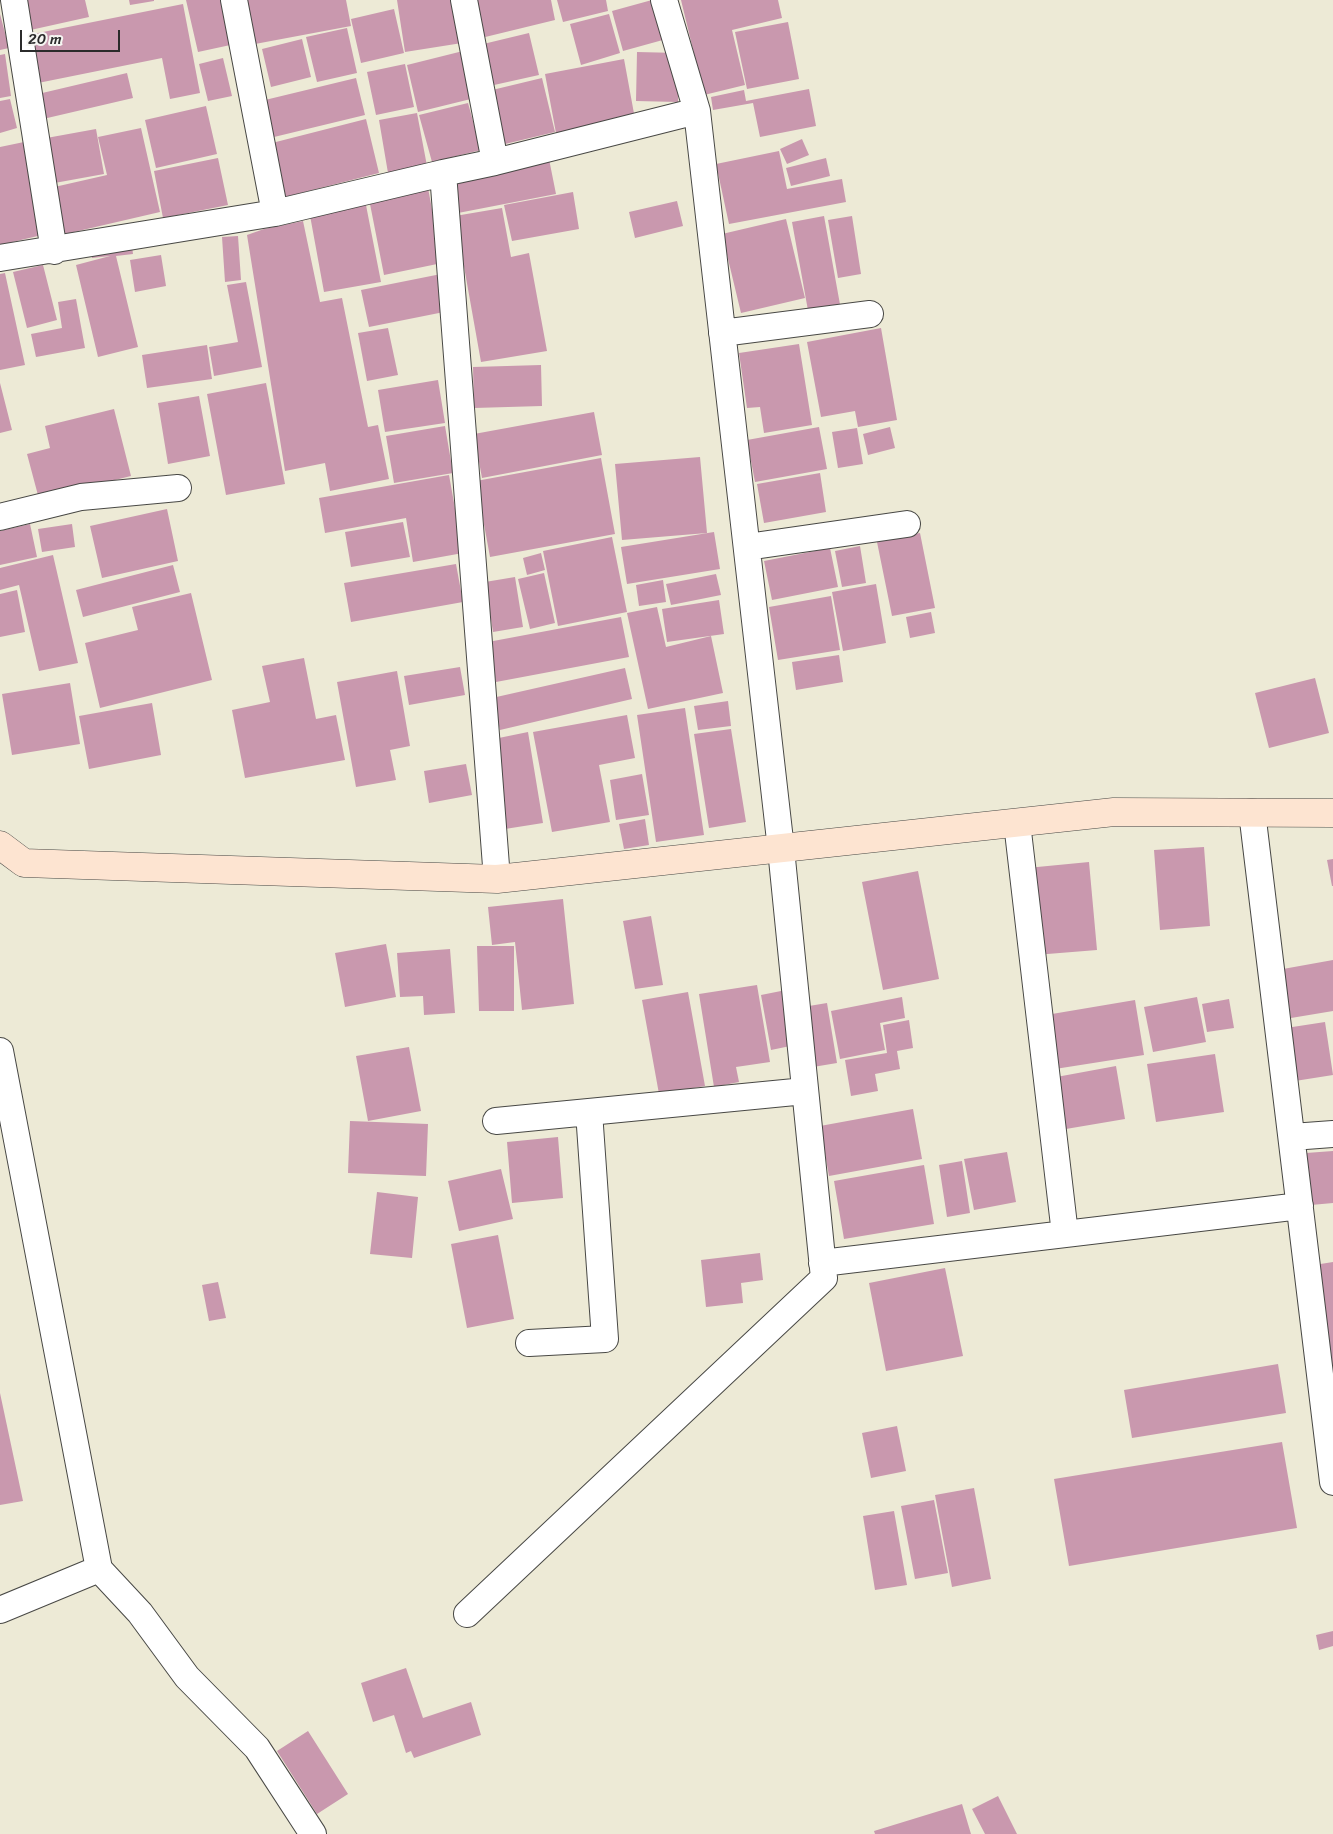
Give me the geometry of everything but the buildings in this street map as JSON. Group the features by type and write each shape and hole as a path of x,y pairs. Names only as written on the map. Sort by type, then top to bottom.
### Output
{"street":[{"path":"14,0 54,250"},
{"path":"234,0 275,213"},
{"path":"464,0 495,162"},
{"path":"467,1614 824,1278 782,849 697,111 664,0"},
{"path":"0,258 275,213 495,162 697,111"},
{"path":"442,173 497,879"},
{"path":"722,333 870,314"},
{"path":"0,517 81,497 178,488"},
{"path":"747,547 907,524"},
{"path":"0,845 24,863 497,879 1114,812 1333,813"},
{"path":"1252,812 1300,1206 1326,1373 1333,1482"},
{"path":"1017,823 1065,1234"},
{"path":"0,1051 99,1569 140,1613 187,1677 258,1748 313,1834"},
{"path":"496,1121 805,1091"},
{"path":"529,1343 605,1339 589,1112"},
{"path":"1292,1137 1333,1134"},
{"path":"822,1263 1300,1206"},
{"path":"0,1610 99,1569"}]}
